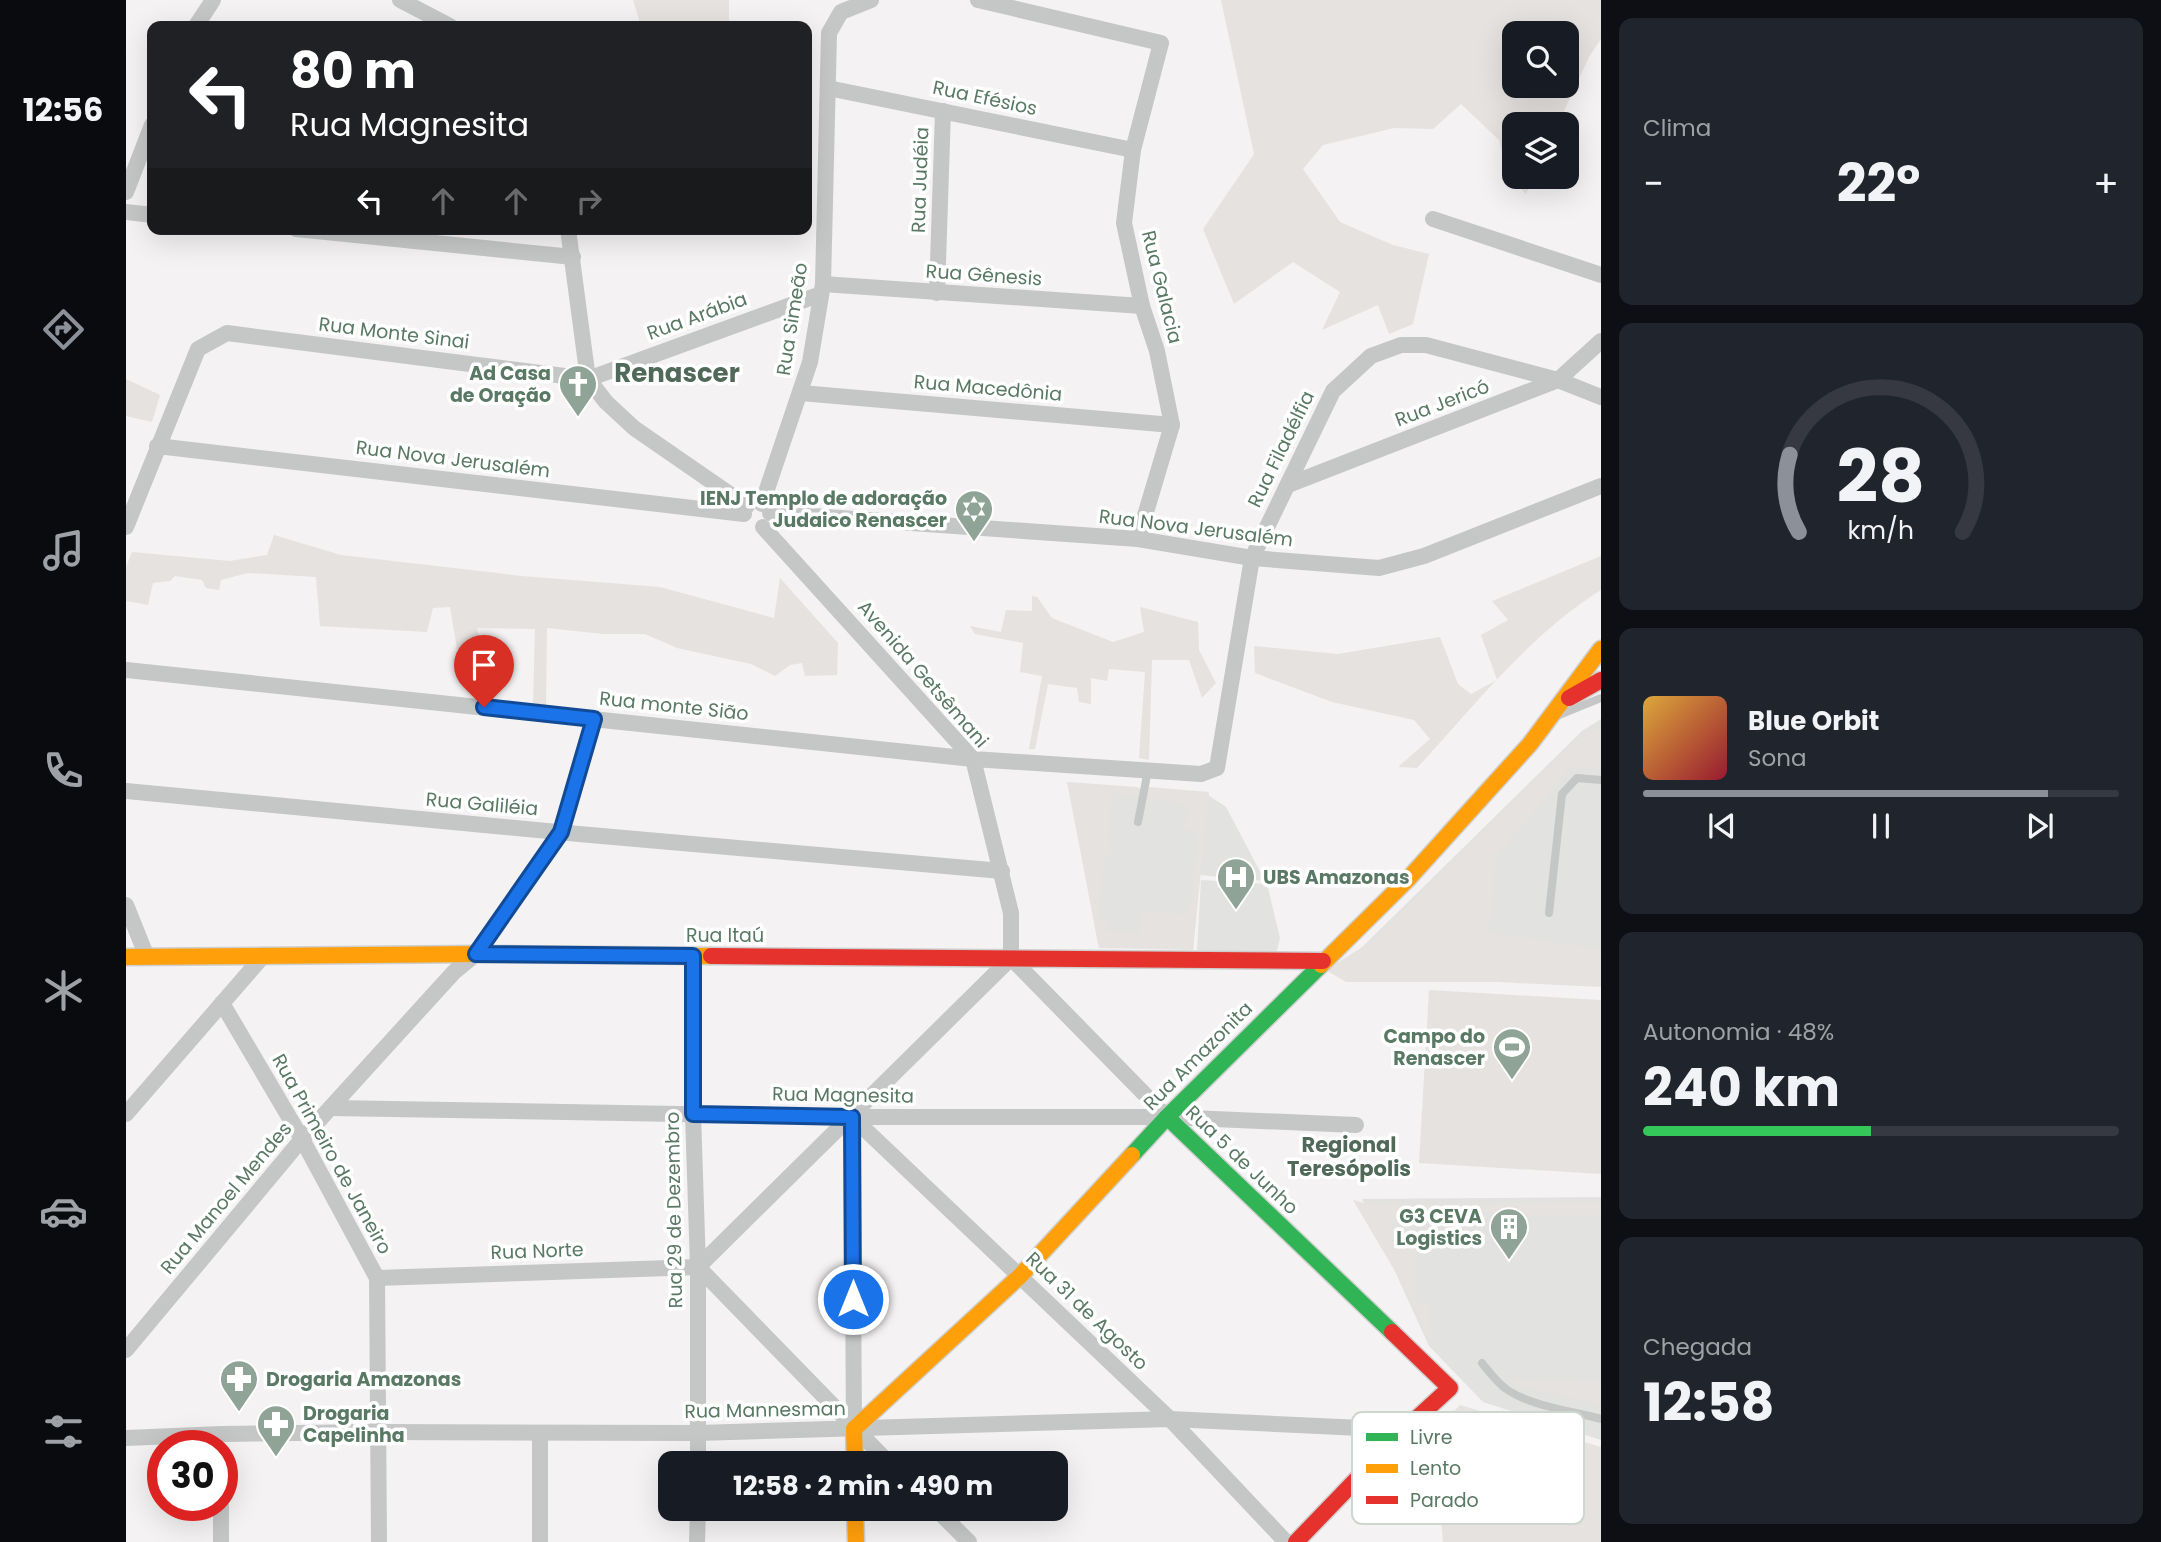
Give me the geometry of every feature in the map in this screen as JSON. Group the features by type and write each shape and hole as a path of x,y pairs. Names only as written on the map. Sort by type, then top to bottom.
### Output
{"street":[{"path":"199,21 213,0"},
{"path":"400,0 440,21"},
{"name":"Rua Simeão","path":"757,513 810,362 822,289 829,33 841,12 871,0"},
{"name":"Rua Galacia","path":"978,0 1161,43 1133,150 1124,223 1142,306 1157,351 1172,425 1138,539"},
{"name":"Rua Efésios","path":"828,88 1133,150"},
{"name":"Rua Judéia","path":"937,293 943,111"},
{"path":"126,192 147,138"},
{"path":"126,212 147,214"},
{"path":"1433,219 1601,275"},
{"path":"355,235 573,257"},
{"path":"569,235 588,379"},
{"name":"Rua Gênesis","path":"822,289 937,293 1142,306"},
{"name":"Rua Arábia","path":"588,379 822,289"},
{"name":"Rua Monte Sinai","path":"157,446 198,349 227,333 588,379"},
{"name":"Rua Jericó","path":"1287,485 1558,380 1601,341"},
{"name":"Rua Filadélfia","path":"1217,768 1252,558 1333,391 1371,356 1401,345 1426,345 1558,380 1601,397"},
{"name":"Avenida Getsêmani","path":"588,379 606,402 634,428 757,513 974,759 1011,913 1011,958"},
{"name":"Rua Macedônia","path":"801,393 1172,425"},
{"path":"126,527 157,446"},
{"name":"Rua Nova Jerusalém","path":"157,446 757,513 1138,539 1252,558 1379,568 1424,556 1601,486"},
{"name":"Rua Amazonita","path":"854,1429 1020,1276 1167,1117 1409,878 1530,744 1601,649"},
{"name":"Rua monte Sião","path":"126,670 974,759 1201,774 1217,768"},
{"name":"Rua Amazonita","path":"1562,703 1601,680"},
{"name":"Rua Manoel Mendes","path":"126,1350 302,1139 454,972 476,954 561,832 594,719"},
{"name":"Rua Galiléia","path":"126,791 1002,871"},
{"path":"126,905 147,957"},
{"name":"Rua Itaú","path":"126,957 476,954 1323,961"},
{"path":"126,1114 264,955"},
{"name":"Rua 29 de Dezembro","path":"693,956 698,1451"},
{"path":"877,1451 698,1267 1011,958"},
{"name":"Rua 5 de Junho","path":"1011,958 1167,1117 1450,1388 1424,1412"},
{"name":"Rua Primeiro de Janeiro","path":"222,1003 302,1139 377,1278 379,1542"},
{"name":"Rua Magnesita","path":"331,1108 852,1117 1167,1117 1356,1125"},
{"path":"852,1117 855,1451"},
{"name":"Rua 31 de Agosto","path":"852,1117 1170,1419 1286,1542"},
{"name":"Rua Norte","path":"377,1278 698,1267"},
{"name":"Rua Mannesman","path":"238,1439 379,1432 698,1433 1170,1419 1352,1428"},
{"path":"540,1434 540,1542"},
{"name":"Rua Mannesman","path":"126,1438 147,1438"},
{"path":"1296,1542 1352,1484"},
{"path":"221,1521 221,1542"},
{"path":"697,1542 698,1521"},
{"path":"855,1521 856,1542"},
{"path":"948,1521 969,1542"}],"lane":[{"path":"1549,719 1601,698"},
{"path":"1138,822 1148,770"},
{"path":"1549,913 1562,794 1577,778 1601,780"},
{"path":"1482,1363 1497,1382 1510,1392 1575,1412"},
{"path":"1584,1414 1601,1419"}],"shaded area":[{"path":"633,0 729,0 729,21 639,21"},
{"path":"1221,0 1601,0 1601,39 1579,79 1579,21 1502,21 1502,98 1570,98 1564,112 1502,112 1502,152 1499,140 1461,104 1433,129 1394,128 1323,145 1303,169 1340,222 1393,245 1429,254 1413,324 1389,334 1378,305 1322,330 1340,292 1293,262 1234,304 1203,229 1254,154"},
{"path":"126,379 160,395 152,422 126,416"},
{"path":"274,535 341,555 522,576 660,587 774,618 780,578 838,643 837,675 805,676 802,663 790,665 775,676 751,664 677,648 645,634 603,634 547,628 546,706 533,703 535,629 477,628 481,649 457,649 450,607 433,608 427,632 320,626 316,577 248,573 221,580 219,590 206,588 202,580 175,576 170,581 153,583 148,605 126,601 126,567 132,552 230,561 267,555"},
{"path":"1601,556 1601,590 1550,628 1497,680 1481,635 1508,620 1492,601"},
{"path":"1032,596 1037,597 1052,618 1113,642 1144,632 1140,607 1198,622 1199,650 1216,683 1202,698 1189,660 1152,660 1149,760 1139,758 1145,672 1109,669 1107,681 1091,678 1091,704 1079,702 1077,688 1048,684 1035,749 1029,749 1042,676 1020,672 1023,643 975,634 970,626 1001,632 1006,610 1032,611"},
{"path":"1440,637 1458,684 1471,694 1496,681 1417,768 1398,767 1430,739 1414,720 1332,702 1255,673 1254,646 1338,654"},
{"path":"1601,719 1601,967 1346,963 1582,731"},
{"path":"1601,727 1601,769 1571,766 1497,856 1488,932 1601,950 1601,987 1497,982 1346,982 1326,970 1375,939 1582,737"},
{"path":"1067,782 1138,787 1137,796 1112,794 1108,842 1112,847 1111,856 1104,854 1099,920 1107,922 1106,931 1140,934 1141,911 1189,915 1198,832 1184,828 1189,804 1148,799 1149,787 1209,792 1193,950 1099,948"},
{"path":"1069,783 1205,793 1226,807 1265,881 1199,875 1193,949 1098,944"},
{"name":"UBS Amazonas","path":"1201,880 1267,884 1280,938 1276,954 1197,950"},
{"name":"Campo do Renascer","path":"1429,990 1601,1000 1601,1174 1419,1163"},
{"path":"1601,1197 1601,1440 1584,1435 1584,1412 1514,1412 1483,1402 1429,1346 1362,1199"},
{"path":"1353,1200 1371,1205 1601,1202 1601,1217 1414,1211 1413,1218 1392,1219 1390,1228 1402,1237 1416,1234 1415,1302 1429,1303 1429,1328 1437,1342 1427,1339 1415,1305"},
{"path":"1513,1380 1601,1382 1601,1404 1515,1385"},
{"path":"1460,1405 1484,1412 1453,1412"},
{"path":"1584,1442 1601,1447 1601,1542 1443,1542 1441,1524 1584,1524"}],"traffic: fast":[{"path":"1132,1155 1321,965"},
{"path":"1167,1117 1392,1332"}],"traffic: slow":[{"path":"1321,965 1409,878 1530,744 1601,649"},
{"path":"126,957 476,954 711,956"},
{"path":"855,1451 854,1429 1020,1276 1132,1155"},
{"path":"855,1521 856,1542"}],"traffic: jam":[{"path":"1569,698 1601,680"},
{"path":"711,956 1323,961"},
{"path":"1392,1332 1450,1388 1424,1412"},
{"path":"1296,1542 1352,1484"}],"place":[{"name":"Ad Casa de Oração","path":"578,418"},
{"name":"IENJ Templo de adoração Judaico Renascer","path":"974,543"},
{"name":"UBS Amazonas","path":"1236,911"},
{"name":"Campo do Renascer","path":"1512,1081"},
{"name":"G3 CEVA Logistics","path":"1509,1261"},
{"name":"Drogaria Amazonas","path":"239,1413"},
{"name":"Drogaria Capelinha","path":"276,1458"}],"district":[{"name":"Renascer","path":"677,373"},
{"name":"Regional Teresópolis","path":"1349,1156"}],"route":[{"path":"484,707 594,719 561,832 476,954 693,956 693,1114 852,1117 853,1299"}]}
